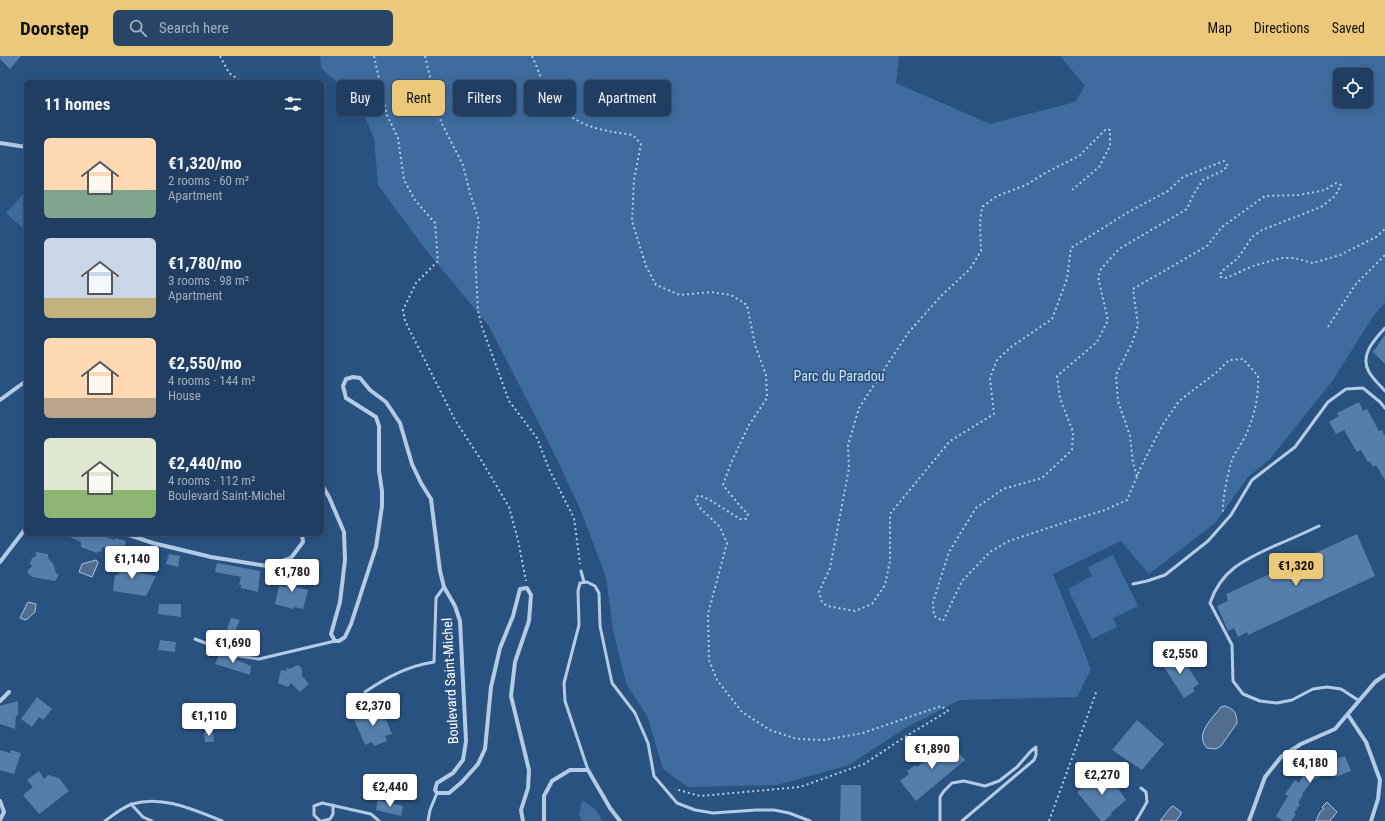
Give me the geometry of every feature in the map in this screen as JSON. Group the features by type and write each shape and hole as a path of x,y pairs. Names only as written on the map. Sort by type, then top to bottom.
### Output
{"street":[{"path":"0,143 24,147"},
{"name":"Boulevard Saint-Michel","path":"335,640 340,640 345,637 351,624 376,547 382,506 379,471 379,426 376,417 346,398 343,386 346,379 353,377 360,378 370,390 386,402 400,423 412,464 421,483 432,499 440,571 444,587 455,606 460,621 466,741 463,760 453,773 437,783 435,790 437,793"},
{"path":"0,400 24,382"},
{"path":"324,488 344,532 344,560 340,602 331,634 335,640"},
{"path":"0,562 24,531"},
{"path":"132,536 153,543 211,557 267,566 291,558 303,542 302,536"},
{"path":"437,793 449,793 462,782 478,764 485,749 491,687 500,648 513,616 520,589 527,588 531,595 529,621 515,662 511,696 529,770 528,788 521,810 523,821"},
{"path":"1250,821 1265,777 1281,757 1301,744 1335,729 1348,715 1358,700 1375,682 1385,675"},
{"path":"0,701 9,692"},
{"path":"1348,715 1366,742 1380,780 1378,799 1371,821"},
{"path":"544,821 544,796 552,781 570,770 588,770 620,821"},
{"path":"0,801 4,812 0,820"}],"lane":[{"path":"1385,328 1368,349 1366,362 1368,371 1385,391"},
{"path":"1133,584 1147,582 1165,575 1208,541 1231,515 1252,480 1295,446 1328,402 1346,389 1363,388 1385,408"},
{"path":"1319,526 1245,559 1234,568 1214,590 1210,603 1232,645 1233,681 1243,694 1260,701 1277,703 1292,700 1313,689 1327,687 1341,689 1358,700"},
{"path":"581,571 584,582"},
{"path":"588,770 565,701 564,683 579,625 578,590 580,583 584,582 595,586 599,593 600,626 612,683 635,713 648,743 654,776 678,803 695,810 713,812 774,810 790,813 810,821"},
{"path":"365,692 379,682 404,670 434,662 436,598 444,587"},
{"path":"195,639 239,656 259,659 335,640"},
{"path":"940,821 940,797 952,783 964,781 984,786 999,781 1017,767 1036,747 1036,755 1034,760 962,821"},
{"path":"1136,821 1147,802 1146,792 1141,788"},
{"path":"428,821 430,810 437,793"},
{"path":"106,821 131,804 154,801 180,804 222,821"},
{"path":"333,805 333,814 330,819 321,821 314,815 314,806 322,803 333,805 371,814 379,821"},
{"path":"131,804 144,817 152,821"}],"path":[{"path":"220,56 229,73 239,80"},
{"path":"374,56 387,115 398,138 404,180 415,200 435,223 438,261 416,283 403,310 406,321 455,420 509,507 518,540 527,588"},
{"path":"425,56 441,122 463,165 479,221 475,254 478,311 482,327 509,401 537,438 549,468 574,518 581,571"},
{"path":"532,56 550,95 570,118 598,130 633,135 641,144 634,180 632,221 646,266 656,285 680,295 711,292 731,295 747,305 755,345 766,376 767,398 750,425 731,462 723,484 748,514 746,520 740,520 710,500 699,495 695,498 699,506 720,527 727,543 708,614 709,660 717,680 742,712 770,730 797,739 824,740 863,733 941,706 948,711 908,734 864,764 800,787 700,796 674,788 664,788"},
{"path":"1072,190 1099,167 1110,146 1110,130 1106,129 1079,156 1026,184 997,196 982,207 980,222 981,251 970,268 941,296 908,333 859,408 848,445 849,468 830,568 819,592 822,602 827,606 855,611 872,604 885,584 890,561 890,514 950,442 994,414 990,378 997,360 1011,347 1052,319 1067,278 1071,248 1130,211 1168,192 1183,177 1224,161 1228,166 1222,171 1203,180 1193,195 1187,209 1119,249 1101,269 1098,277 1108,320 1097,342 1057,376 1060,398 1073,432 1072,450 1042,478 1003,489 976,508 949,552 933,602 934,616 942,621 962,581 990,552 1009,541 1105,510 1128,500 1137,477 1162,426 1179,401 1218,372 1229,360 1243,359 1258,376 1258,397 1248,430 1232,460 1223,504 1224,523"},
{"path":"1137,477 1133,464 1130,436 1118,401 1116,375 1132,343 1138,325 1133,289 1207,246 1222,227 1265,196 1299,195 1325,190 1336,183 1341,185 1335,196 1321,207 1262,230 1252,237 1238,258 1220,272 1220,277 1226,278 1253,266 1282,258 1294,258 1312,263 1340,255 1376,237 1385,228"},
{"path":"1328,327 1356,285 1385,255"},
{"path":"1049,821 1097,690"}],"green space":[{"name":"Parc du Paradou","path":"320,56 899,56 896,83 990,124 1075,102 1085,86 1060,56 1385,56 1385,303 1374,315 1333,380 1270,459 1248,477 1215,523 1149,574 1121,541 1053,574 1091,669 1077,697 960,700 907,727 849,765 777,785 688,787 663,769 648,718 626,683 613,630 606,577 581,511 554,453 489,326 426,250 378,185 374,138 364,116 384,116 384,80 336,80 336,81 321,68"},
{"path":"24,193 24,229 6,213"},
{"path":"1113,555 1138,606 1113,618 1117,627 1092,639 1068,589 1092,576 1088,567"},
{"path":"582,801 588,804 599,814 602,821 583,821 579,815"}],"shaded area":[{"path":"96,560 98,563 92,577 79,572 82,564"},
{"path":"28,602 36,604 35,612 26,620 20,618"},
{"path":"1225,706 1234,712 1237,723 1221,746 1216,749 1207,748 1202,737 1203,732 1221,707"},
{"path":"1327,802 1337,812 1330,821 1316,821 1320,812 1324,809 1322,807"},
{"path":"1173,806 1181,812 1176,821 1160,821 1171,807"}],"building":[{"path":"0,56 21,56 10,69 0,59"},
{"path":"1385,335 1385,364 1373,352"},
{"path":"1359,402 1363,411 1367,409 1379,431 1382,430 1385,436 1385,480 1376,465 1373,467 1370,461 1368,462 1361,450 1357,452 1344,430 1336,434 1329,422 1339,416 1337,413"},
{"path":"1357,534 1375,576 1248,635 1247,632 1238,637 1234,628 1228,631 1217,606 1228,601 1226,594"},
{"path":"68,536 103,536 115,540 115,538 126,541 123,553 102,547 101,552 98,551 97,553 81,547 81,542"},
{"path":"36,552 48,554 48,558 53,564 56,573 59,575 55,581 32,577 27,572 32,566 30,564 32,558 36,556"},
{"path":"169,554 180,556 178,567 166,564"},
{"path":"119,560 141,565 139,573 156,576 146,596 113,591 115,575 118,575"},
{"path":"217,563 260,571 258,592 241,588 241,585 239,585 241,577 215,572"},
{"path":"289,569 299,571 295,587 308,590 303,609 294,607 293,609 275,604 279,586 285,587"},
{"path":"159,604 181,604 181,617 158,614"},
{"path":"231,618 240,620 234,633 227,629"},
{"path":"160,640 176,642 175,652 158,650"},
{"path":"1173,652 1181,665 1182,664 1184,666 1186,664 1199,684 1193,688 1195,691 1184,698 1160,661"},
{"path":"220,653 251,666 250,675 215,664"},
{"path":"297,665 301,667 302,676 309,684 300,692 291,683 288,687 278,683 281,670 286,671 287,668 290,669"},
{"path":"37,697 52,709 43,720 39,717 32,727 21,719"},
{"path":"18,701 18,716 16,715 15,729 0,724 0,706"},
{"path":"381,707 392,734 385,736 387,741 374,746 372,742 365,745 353,717"},
{"path":"189,709 206,718 206,728 189,720"},
{"path":"1137,720 1164,744 1142,770 1112,750"},
{"path":"204,732 213,732 214,742 205,742"},
{"path":"948,740 965,760 916,801 900,781 909,774 907,771 915,765 917,767 932,754 930,752"},
{"path":"0,750 10,753 11,750 21,753 14,774 0,770"},
{"path":"1345,756 1351,771 1336,777 1334,773 1324,775 1313,780 1302,794 1303,795 1298,803 1300,804 1294,813 1296,814 1291,821 1283,821 1276,816 1288,796 1285,794 1295,780 1299,783 1304,774 1314,769 1312,765 1327,757 1329,761"},
{"path":"1105,769 1126,800 1104,821 1101,821 1077,792"},
{"path":"39,771 44,779 48,775 59,778 69,791 39,814 23,795 33,787 27,780"},
{"path":"841,785 861,785 861,821 840,821"},
{"path":"378,800 403,806 401,816 376,810"}]}
